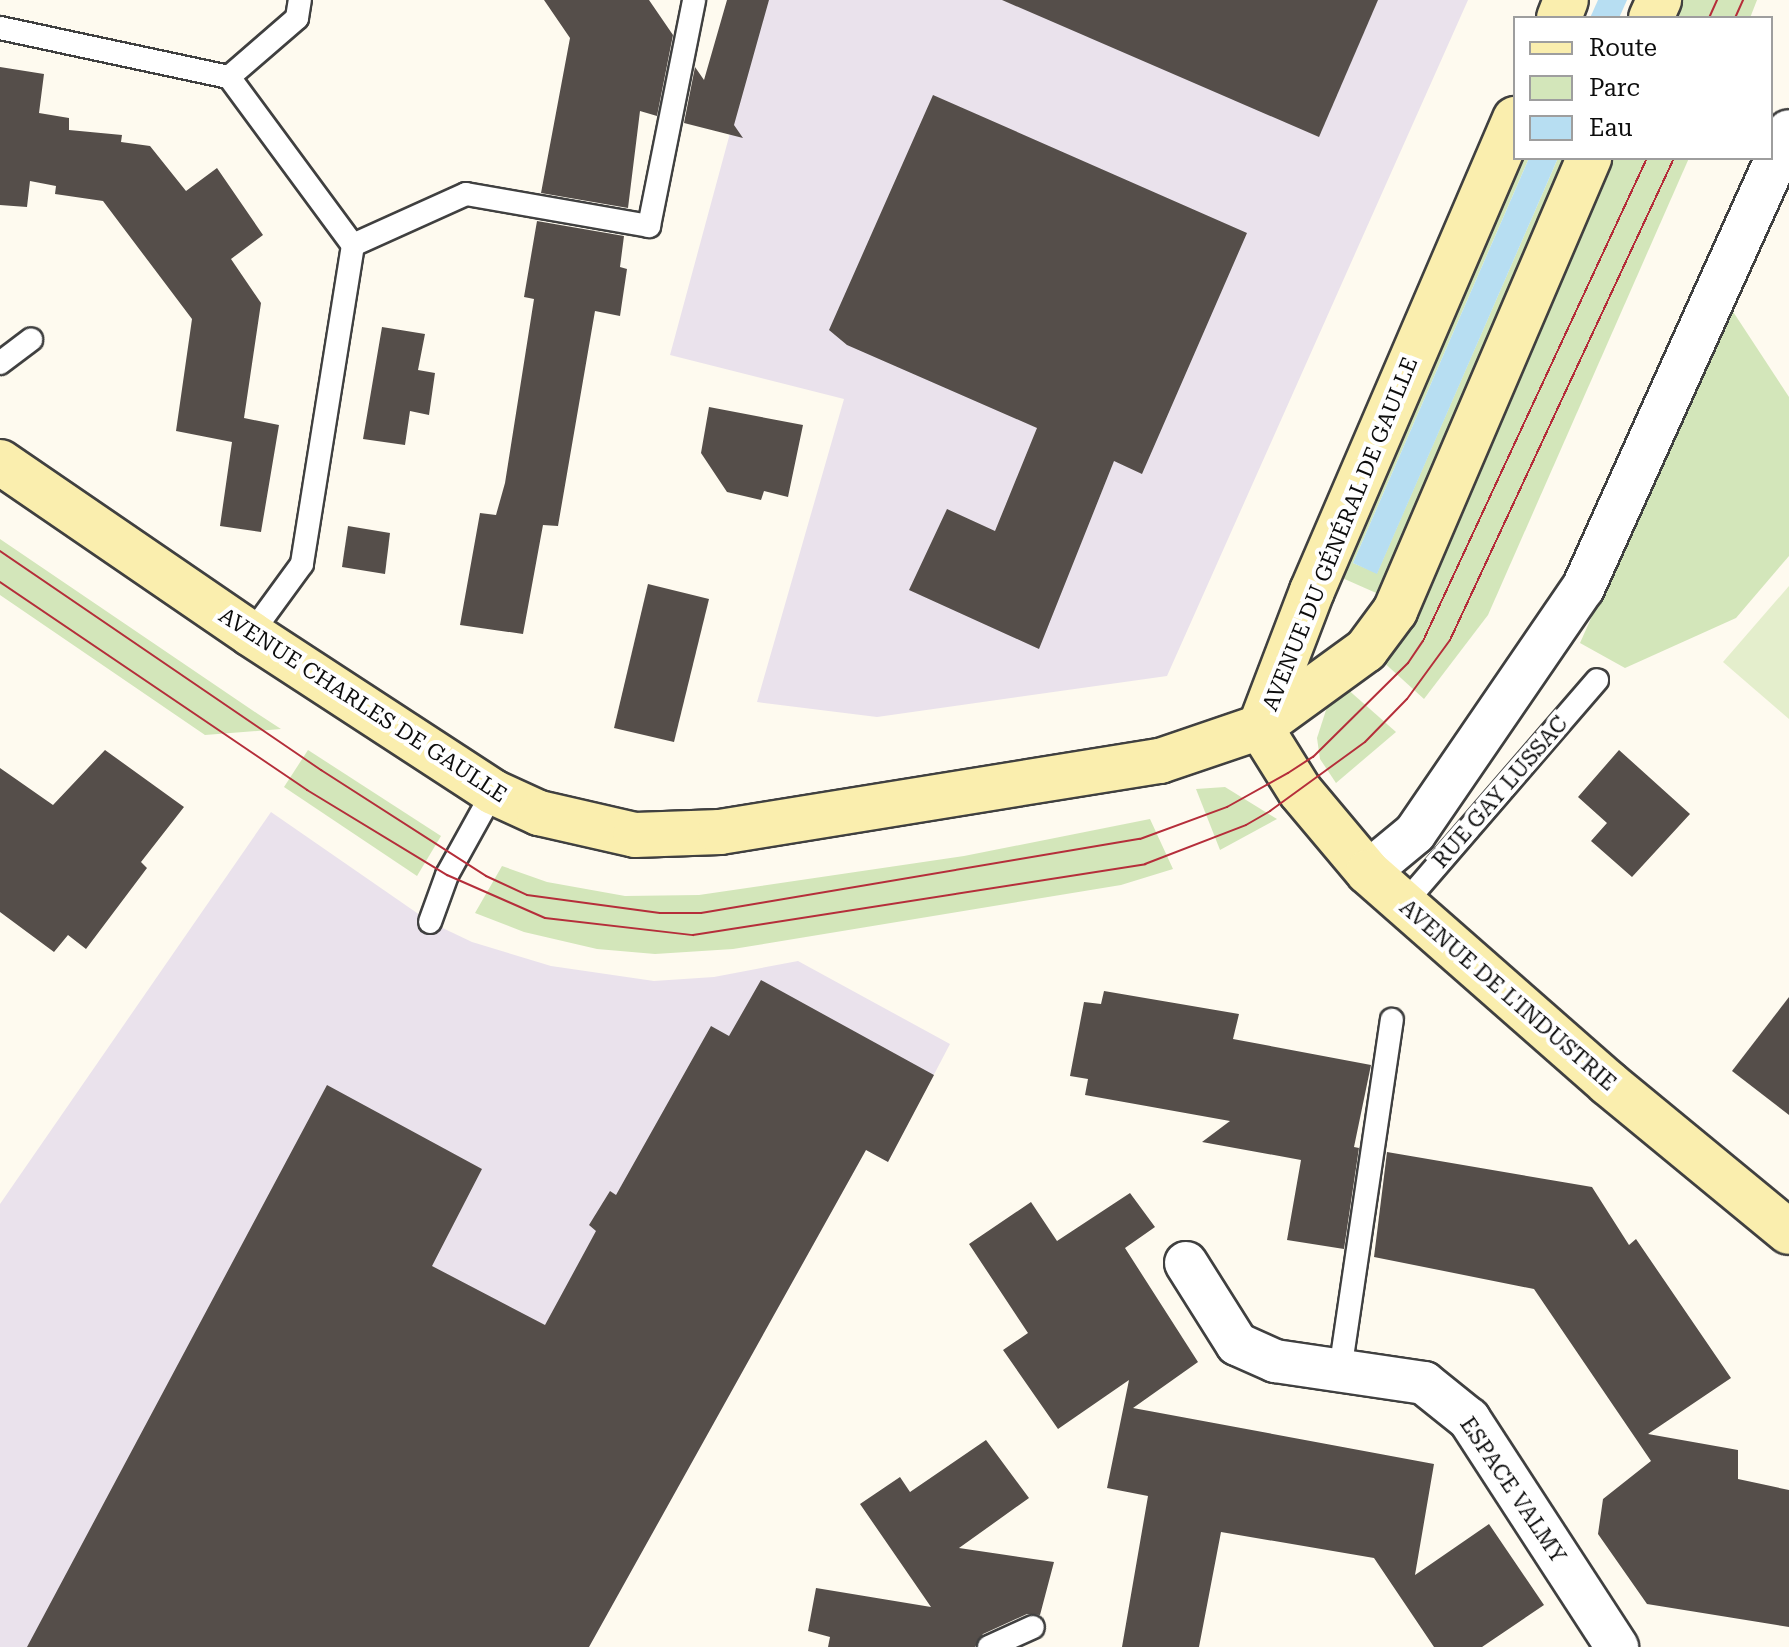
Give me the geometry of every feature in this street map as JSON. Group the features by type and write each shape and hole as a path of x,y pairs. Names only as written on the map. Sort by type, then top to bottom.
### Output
{"main road":[{"name":"AVENUE DU GÉNÉRAL DE GAULLE","path":"1260,727 1312,591 1513,124"},
{"name":"AVENUE DU GÉNÉRAL DE GAULLE","path":"1260,727 1366,650 1395,611 1588,160"},
{"name":"AVENUE CHARLES DE GAULLE","path":"0,462 251,634 493,792 539,813 635,835 720,832 1160,761 1260,727"},
{"name":"AVENUE DE L'INDUSTRIE","path":"1260,727 1300,791 1368,872 1789,1232"}],"street":[{"path":"1368,872 1415,833 1583,588 1789,131"},
{"name":"ESPACE VALMY","path":"1186,1263 1237,1344 1275,1361 1424,1383 1469,1419 1617,1647"}],"lane":[{"path":"229,77 297,18 300,0"},
{"path":"353,245 466,194 649,226 694,0"},
{"path":"0,28 229,77 353,245 302,564 251,634"},
{"path":"0,363 31,340"},
{"name":"RUE GAY LUSSAC","path":"1403,905 1597,680"},
{"path":"430,922 447,875 493,792"},
{"path":"1340,1371 1392,1020"},
{"path":"989,1647 1033,1627"}],"shaded area":[{"path":"766,0 1468,0 1167,676 877,717 757,702 844,399 670,355"},
{"path":"271,812 430,922 472,942 551,966 654,981 714,977 798,961 950,1044 888,1162 866,1150 589,1647 0,1647 0,1204"}],"green space":[{"path":"1677,0 1757,0 1751,16 1670,16"},
{"path":"1516,160 1528,160 1353,563 1377,573 1557,160 1572,160 1383,596 1340,577"},
{"path":"1607,160 1688,160 1488,615 1424,699 1380,659"},
{"path":"1730,307 1789,397 1789,556 1736,618 1625,668 1580,643"},
{"path":"0,539 281,729 205,735 0,595"},
{"path":"1789,586 1789,719 1723,662"},
{"path":"1345,687 1396,732 1336,783 1320,759 1317,738 1327,707"},
{"path":"308,750 441,836 417,876 284,787"},
{"path":"1225,787 1277,819 1220,850 1196,789"},
{"path":"1150,819 1173,869 1121,885 733,949 655,954 597,949 524,932 475,913 502,866 547,882 625,896 699,895 964,856"}],"water":[{"path":"1598,0 1627,0 1620,16 1591,16"},
{"path":"1528,160 1557,160 1377,574 1353,563"}],"building":[{"path":"544,0 649,0 673,35 657,116 640,111 628,208 541,193 570,38"},
{"path":"727,0 769,0 734,125 743,138 684,123 695,67 704,80"},
{"path":"1002,0 1378,0 1319,137"},
{"path":"0,67 44,74 39,113 69,118 69,130 122,135 121,142 150,146 186,191 217,168 263,235 231,259 261,303 244,418 279,425 261,532 220,526 232,442 176,431 192,319 103,201 55,194 56,186 30,181 27,207 0,205"},
{"path":"933,95 1247,233 1142,474 1114,461 1039,649 909,590 947,509 995,531 1037,428 847,345 829,330"},
{"path":"537,221 624,236 620,267 627,269 620,316 595,311 558,526 543,525 523,634 460,625 480,513 496,515 505,483 534,299 524,297"},
{"path":"382,327 425,334 418,370 435,373 429,415 410,411 405,445 363,439"},
{"path":"709,407 803,425 788,497 764,491 761,500 727,492 701,453"},
{"path":"348,526 390,533 385,574 342,567"},
{"path":"648,584 709,599 674,742 614,728"},
{"path":"105,750 184,807 141,862 147,868 86,949 68,935 54,952 0,912 0,768 53,805"},
{"path":"1619,750 1690,814 1632,877 1591,841 1607,823 1578,797"},
{"path":"761,980 934,1075 888,1162 866,1150 589,1647 27,1647 327,1085 482,1169 432,1266 545,1325 596,1231 589,1225 610,1191 616,1195 711,1026 729,1036"},
{"path":"1104,991 1239,1014 1233,1039 1371,1065 1354,1147 1359,1148 1344,1249 1287,1240 1301,1160 1202,1142 1230,1121 1085,1095 1088,1079 1070,1076 1084,1002 1101,1004"},
{"path":"1789,997 1789,1115 1732,1071"},
{"path":"1387,1152 1592,1187 1629,1245 1636,1239 1731,1378 1648,1434 1738,1450 1738,1479 1789,1490 1789,1627 1647,1604 1598,1534 1603,1499 1651,1461 1534,1289 1374,1257"},
{"path":"1130,1193 1155,1227 1125,1248 1198,1362 1133,1408 1434,1464 1415,1575 1489,1524 1544,1605 1482,1647 1434,1647 1374,1558 1221,1532 1199,1647 1122,1647 1148,1496 1107,1488 1129,1380 1058,1429 1003,1350 1028,1333 969,1244 1031,1202 1057,1241"},
{"path":"986,1440 1029,1498 959,1548 1054,1562 1040,1615 1027,1614 983,1634 975,1647 828,1647 830,1637 808,1631 816,1588 931,1607 860,1504 900,1477 910,1492"}],"tram line":[{"path":"1710,16 1717,0"},
{"path":"1736,16 1743,0"},
{"path":"0,551 321,770 486,876 527,895 660,913 701,913 1140,839 1227,807 1313,757 1408,663 1423,641 1646,160"},
{"path":"0,582 307,790 447,875 545,918 693,935 1145,864 1246,825 1270,811 1365,742 1407,699 1450,640 1673,160"}]}
